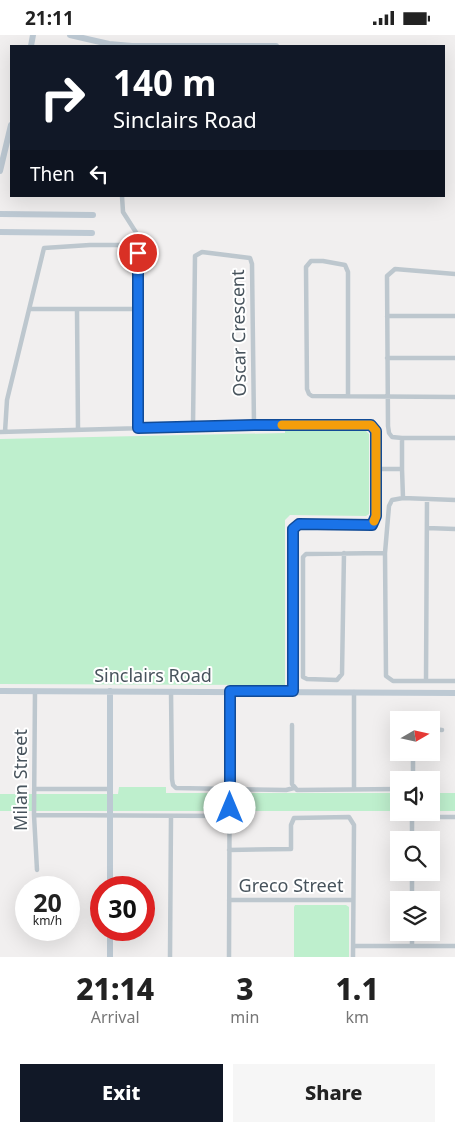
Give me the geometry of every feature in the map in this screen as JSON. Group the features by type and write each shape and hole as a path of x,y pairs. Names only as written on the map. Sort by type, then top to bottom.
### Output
{"street":[{"path":"70,35 120,45"},
{"path":"0,171 10,129"},
{"path":"122,197 123,212 136,234 133,246 138,253 138,428"},
{"path":"0,214 93,215"},
{"path":"0,232 92,233"},
{"path":"133,246 90,245 44,248 7,400 3,432 254,425 371,425 376,431 376,516 372,525 299,524 293,529 293,691"},
{"name":"Oscar Crescent","path":"193,427 195,256 202,252 250,258 252,264 254,425"},
{"path":"348,396 348,272 345,265 312,261 306,267 307,389 309,395 312,396 455,397"},
{"path":"455,274 395,269 387,276 389,433 392,437 402,438 455,438"},
{"path":"30,309 138,309"},
{"path":"77,310 78,429"},
{"path":"387,316 455,316"},
{"path":"387,358 455,358"},
{"path":"402,438 403,498"},
{"path":"376,469 402,469"},
{"path":"455,500 395,499 390,503 385,553 386,676 393,681 455,681"},
{"path":"426,681 427,500"},
{"path":"428,528 455,529"},
{"path":"344,553 342,674 337,679 307,679 302,677 302,557 306,554 344,553 385,553"},
{"name":"Sinclairs Road","path":"0,691 455,693"},
{"name":"Milan Street","path":"35,691 34,815 37,869"},
{"path":"110,691 110,876"},
{"path":"171,691 173,785 176,788 390,789"},
{"path":"229,957 230,691"},
{"path":"354,692 354,789"},
{"path":"292,725 292,784 294,788"},
{"path":"35,789 110,789"},
{"path":"34,815 230,816"},
{"path":"170,957 171,816"},
{"path":"440,816 455,817"},
{"path":"230,850 291,849 290,825 294,817 350,817 354,825 353,957"},
{"name":"Greco Street","path":"229,900 353,900"},
{"path":"110,941 110,957"},
{"path":"412,941 412,946"},
{"path":"353,946 455,946"}],"green space":[{"path":"285,430 366,431 369,434 369,514 366,516 290,515 285,520 285,685 0,684 0,439 285,433"},
{"path":"119,787 166,787 166,793 390,793 390,811 0,811 0,794 118,794"},
{"path":"440,793 455,793 455,811 440,811"},
{"path":"295,905 346,905 349,907 349,957 294,957"}],"slow traffic":[{"path":"282,425 371,425 376,431 376,516 374,521"}],"route":[{"path":"138,253 138,428 308,424 371,425 376,431 376,516 372,525 299,524 293,529 293,691 230,691 230,808"}]}
